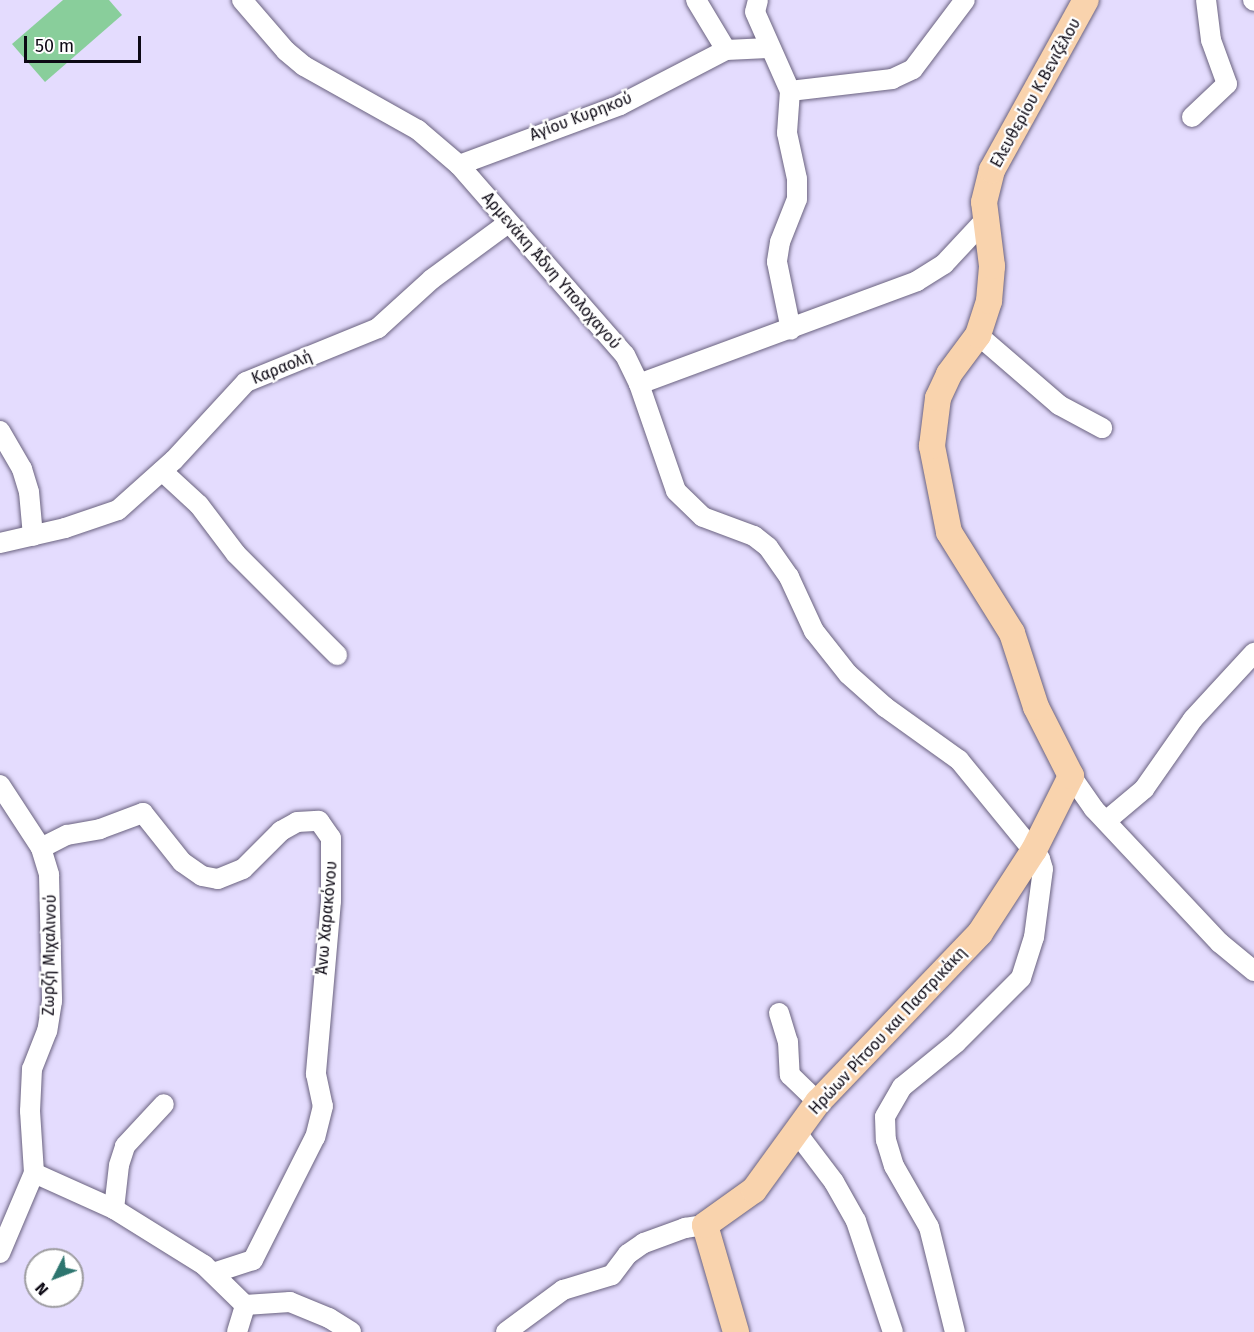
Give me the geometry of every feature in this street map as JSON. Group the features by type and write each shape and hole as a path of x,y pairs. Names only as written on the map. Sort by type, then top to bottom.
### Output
{"main road":[{"name":"Ελευθερίου Κ.Βενιζέλου","path":"1071,776 1036,707 1012,633 957,548 939,492 932,446 938,398 949,374 978,335 991,288 985,220 986,190 992,170 1086,0"},
{"path":"1034,850 1071,776"},
{"name":"Ηρώων Ρίτσου και Παστρικάκη","path":"705,1225 754,1190 818,1102 980,933 1034,850"},
{"path":"705,1225 736,1332"}],"street":[{"name":"Αρμενάκη Άδνη Υπολοχαγού","path":"242,0 286,51 304,66 418,130 459,165 507,224 625,355 639,384 676,491 703,517 754,536 768,547 789,577 814,631 848,674 885,707 959,760 1034,850"},
{"path":"696,0 726,50"},
{"path":"758,0 755,12 768,48 790,91 787,141 797,179 797,199 780,242 777,262 791,330"},
{"path":"790,91 892,79 914,69 965,0"},
{"path":"1192,117 1227,84 1211,40 1206,0"},
{"name":"Αγίου Κυρηκού","path":"459,165 620,105 726,50 768,48"},
{"path":"639,384 791,330 925,277 944,264 985,220"},
{"name":"Καραολή","path":"0,543 110,514 162,471 246,382 378,328 432,279 507,224"},
{"path":"978,335 1059,405 1102,428"},
{"path":"0,431 22,469 32,512 33,536"},
{"path":"162,471 199,504 236,555 337,655"},
{"path":"1106,821 1144,789 1207,702 1254,653"},
{"path":"1071,776 1106,821 1220,943 1254,970"},
{"name":"Ζωρζή Μιχαλινού","path":"0,785 41,848 49,875 52,910 52,1001 47,1031 32,1069 30,1111 34,1173"},
{"name":"Άνω Χαρακόνου","path":"41,848 67,835 100,829 143,813 182,862 192,871 218,879 243,870 281,831 297,822 319,821 331,838 331,901 316,1074 323,1106 315,1137 253,1260 213,1273"},
{"path":"955,1332 929,1227 894,1166 886,1140 885,1118 902,1087 956,1043 1021,978 1034,937 1043,869 1034,850"},
{"path":"779,1013 788,1042 790,1075 818,1102"},
{"path":"114,1209 118,1165 125,1146 164,1104"},
{"path":"797,1133 834,1182 856,1221 893,1332"},
{"path":"0,1253 34,1173 114,1209 213,1273 244,1305 290,1302 329,1318 351,1332"},
{"path":"506,1332 563,1290 612,1275 623,1260 644,1243 685,1228 705,1225"},
{"path":"237,1332 244,1305"}],"green space":[{"path":"63,0 109,0 122,15 45,82 12,44"}]}
